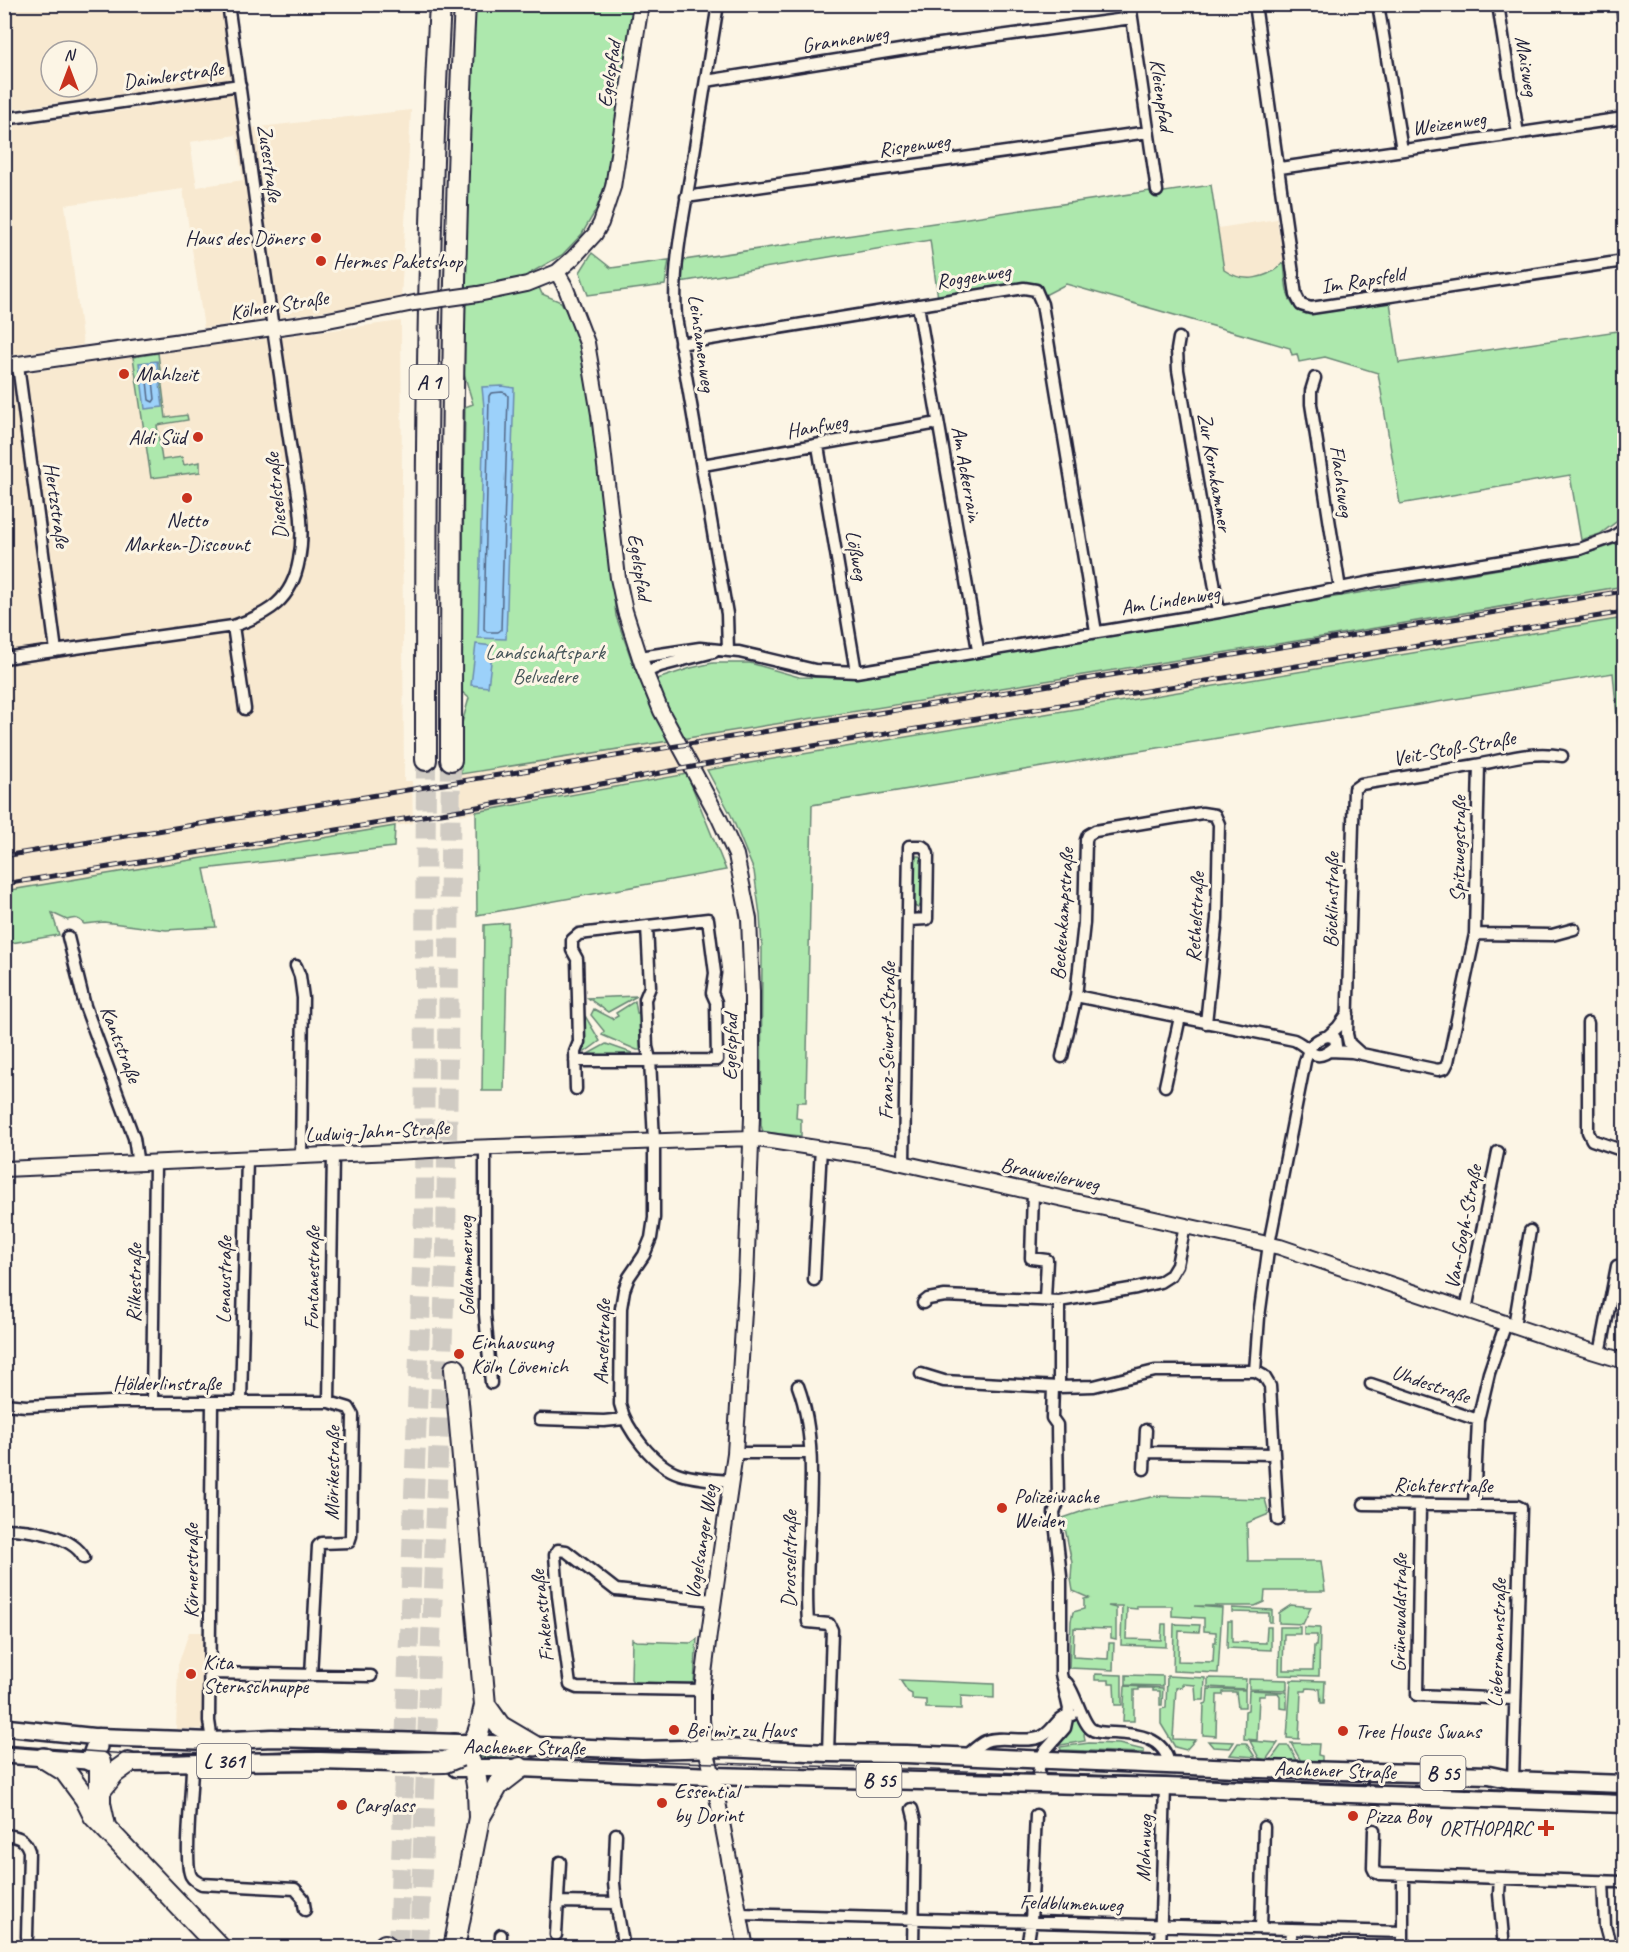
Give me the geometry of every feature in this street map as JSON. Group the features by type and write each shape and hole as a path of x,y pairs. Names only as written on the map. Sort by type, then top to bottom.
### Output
{"highway":[{"name":"A 1","path":"426,760 426,509 440,4"},
{"name":"A 1","path":"451,760 454,291 465,4"},
{"path":"392,1763 445,1762 462,1753 478,1735 485,1706 455,1369"},
{"path":"485,1706 500,1726 534,1746"},
{"path":"454,1947 479,1818 478,1791 462,1753"},
{"path":"44,1758 65,1771 93,1794"},
{"path":"95,1762 94,1816 220,1947"},
{"path":"93,1794 128,1763"},
{"path":"479,1818 498,1785 520,1768"}],"main road":[{"name":"Aachener Straße","path":"4,1727 98,1737 212,1741 273,1738 414,1741 520,1768 713,1776 1429,1795 1624,1804"},
{"path":"95,1762 98,1737"},
{"name":"Aachener Straße","path":"462,1753 534,1746 642,1750 706,1749 966,1756 1355,1773 1437,1773 1489,1775 1513,1780 1624,1784"},
{"name":"L 361","path":"4,1755 128,1763 320,1761 392,1763"},
{"path":"1429,1795 1440,1788 1441,1780 1437,1773"}],"street":[{"name":"Zusestraße","path":"228,4 273,328"},
{"name":"Egelspfad","path":"641,4 613,187 608,204 595,234 557,272 565,286 587,343 599,414 618,579 625,611 640,657 665,719 728,836 741,870 751,942 751,1138"},
{"name":"Leinsamenweg","path":"718,4 675,279 676,317 680,344 703,465 727,614 723,651"},
{"name":"Kleienpfad","path":"1130,4 1157,190"},
{"name":"Im Rapsfeld","path":"1255,4 1280,168 1296,295 1301,304 1311,308 1624,261"},
{"path":"1378,4 1402,150"},
{"name":"Maisweg","path":"1498,4 1518,134"},
{"path":"1622,4 1624,21"},
{"name":"Grannenweg","path":"706,81 924,46 1132,18"},
{"name":"Daimlerstraße","path":"4,119 240,85"},
{"name":"Weizenweg","path":"1280,168 1624,118"},
{"name":"Rispenweg","path":"686,197 1148,132"},
{"name":"Kölner Straße","path":"11,365 323,321 527,284 557,272"},
{"name":"Roggenweg","path":"680,344 1024,288 1030,288 1039,294 1096,632"},
{"name":"Am Ackerrain","path":"918,305 978,650"},
{"name":"Dieselstraße","path":"4,658 233,626 255,619 275,607 293,580 300,559 302,521 273,328"},
{"name":"Zur Kornkammer","path":"1179,338 1178,370 1219,612"},
{"name":"Hertzstraße","path":"11,365 56,651"},
{"name":"Flachsweg","path":"1315,378 1311,391 1311,404 1340,590"},
{"name":"Hanfweg","path":"703,465 938,423"},
{"name":"Lößweg","path":"818,446 856,672"},
{"name":"Am Lindenweg","path":"640,657 700,648 815,670 856,672 978,650 1219,612 1340,590 1381,580 1580,549 1613,537 1624,529"},
{"path":"233,626 245,709"},
{"name":"Am Lindenweg","path":"646,672 660,666 723,651"},
{"name":"Veit-Stoß-Straße","path":"1354,789 1361,784 1479,765 1529,754 1562,756"},
{"name":"Spitzwegstraße","path":"1361,1054 1438,1070 1445,1068 1448,1062 1475,934 1479,765"},
{"name":"Böcklinstraße","path":"1347,1030 1354,789"},
{"name":"Beckenkampstraße","path":"1062,1057 1076,996 1084,923 1088,835 1095,831 1202,813 1215,815"},
{"name":"Rethelstraße","path":"1206,1023 1217,919 1219,824 1215,815"},
{"name":"Franz-Seiwert-Straße","path":"904,1163 909,846 922,846 926,849 927,854 927,920 909,920"},
{"path":"575,1061 717,1060 716,1002 712,993 715,973 708,919 579,934 572,940 572,950 577,959 579,1018 579,1042 575,1052 575,1061 576,1089"},
{"name":"Amselstraße","path":"648,926 650,987 645,999 654,1141 654,1218 651,1238 644,1255 629,1277 624,1290 621,1308 620,1404 624,1419 645,1448 660,1462 678,1474 732,1481"},
{"path":"1475,934 1552,935 1574,929"},
{"name":"Kantstraße","path":"68,937 85,1006 134,1137 138,1165"},
{"path":"296,966 303,998 301,1156"},
{"path":"1076,996 1293,1040 1335,1038 1329,1050"},
{"path":"1256,1371 1259,1317 1269,1244 1308,1050 1312,1042 1344,1020 1348,1012"},
{"path":"1165,1086 1180,1017"},
{"path":"1588,1023 1588,1132 1592,1140 1624,1150"},
{"path":"1302,1074 1307,1066 1329,1050 1347,1030"},
{"path":"1347,1030 1349,1043 1361,1054"},
{"path":"1293,1040 1314,1056 1329,1050 1361,1054"},
{"name":"Ludwig-Jahn-Straße","path":"4,1169 138,1165 485,1147 751,1138"},
{"name":"Brauweilerweg","path":"751,1138 821,1147 904,1163 1269,1244 1624,1361"},
{"name":"Vogelsanger Weg","path":"746,1947 706,1749 702,1719 702,1690 735,1453 748,1237 751,1138"},
{"name":"Goldammerweg","path":"485,1147 485,1314 491,1383"},
{"path":"814,1280 821,1147"},
{"name":"Van-Gogh-Straße","path":"1466,1310 1498,1152"},
{"name":"Fontanestraße","path":"329,1402 333,1154"},
{"name":"Lenaustraße","path":"241,1402 247,1158"},
{"name":"Rilkestraße","path":"152,1402 155,1164"},
{"path":"1033,1193 1031,1258 1047,1260 1046,1300"},
{"path":"923,1303 928,1299 945,1296 1059,1300 1160,1282 1171,1275 1177,1264 1185,1225"},
{"path":"1474,1505 1478,1420 1488,1373 1510,1324 1530,1231"},
{"path":"1599,1354 1617,1266"},
{"path":"1044,1785 1038,1773 1041,1759 1044,1752 1065,1728 1069,1704 1061,1674 1061,1576 1054,1513 1058,1507 1057,1425 1052,1418 1056,1387 1059,1300"},
{"path":"921,1374 944,1381 1056,1387 1094,1386 1155,1371 1256,1371 1264,1376 1270,1386 1278,1520"},
{"name":"Uhdestraße","path":"1371,1384 1478,1420"},
{"name":"Drosselstraße","path":"798,1386 805,1406 810,1453 807,1619 811,1623 829,1624 832,1630 828,1753"},
{"name":"Hölderlinstraße","path":"4,1404 26,1406 152,1402 329,1402"},
{"name":"Körnerstraße","path":"212,1402 209,1721 212,1741"},
{"name":"Mörikestraße","path":"311,1675 318,1546 321,1543 349,1542 351,1536 353,1415 346,1406 329,1402"},
{"path":"540,1419 604,1421 624,1419"},
{"path":"1144,1469 1146,1430"},
{"path":"1145,1452 1273,1454"},
{"path":"735,1453 810,1453"},
{"name":"Richterstraße","path":"1364,1504 1474,1505 1521,1508"},
{"name":"Grünewaldstraße","path":"1420,1505 1417,1695 1514,1699"},
{"name":"Liebermannstraße","path":"1513,1780 1521,1508"},
{"path":"4,1529 30,1530 71,1542 81,1551 84,1558"},
{"name":"Finkenstraße","path":"702,1690 577,1688 570,1685 555,1555 558,1550 566,1551 616,1590 713,1600"},
{"path":"210,1673 371,1676"},
{"path":"1061,1674 1072,1689 1085,1722"},
{"path":"966,1756 984,1742 997,1739 1037,1739 1045,1736 1059,1718 1068,1715 1080,1718 1091,1730 1127,1734 1157,1743 1167,1753 1169,1764"},
{"path":"192,1761 188,1858 190,1875 202,1884 295,1889 303,1898 305,1910"},
{"name":"Mohnweg","path":"1160,1947 1165,1787"},
{"path":"912,1809 915,1821 913,1947"},
{"path":"1028,1947 1036,1815"},
{"path":"1261,1928 1264,1827"},
{"path":"1374,1830 1373,1868 1375,1872 1403,1875 1624,1882"},
{"path":"616,1834 614,1883 624,1947"},
{"path":"4,1835 19,1837 27,1844 29,1851 27,1937"},
{"path":"556,1935 560,1862"},
{"path":"1403,1875 1403,1947"},
{"path":"1500,1878 1498,1894 1504,1947"},
{"path":"1603,1881 1605,1926 1611,1947"},
{"path":"558,1902 616,1903"},
{"name":"Feldblumenweg","path":"739,1914 1403,1932"},
{"path":"1291,1947 1292,1929"},
{"path":"500,1947 501,1935"}],"shaded area":[{"path":"4,5 224,5 250,128 411,110 401,300 204,328 183,189 65,205 83,345 5,356 5,127 184,102 178,87 99,98 99,39 39,39 39,99 88,99 5,110","holes":["236,135 243,180 197,187 190,142"]},
{"path":"1277,219 1284,262 1262,277 1250,279 1238,277 1224,270 1218,228"},
{"path":"401,321 404,781 412,781 413,823 5,891 5,376"},
{"path":"1624,586 1624,618 707,770 460,815 461,774 1328,636"},
{"name":"Kita Sternschnuppe","path":"189,1632 205,1632 204,1729 176,1729 178,1665"}],"green space":[{"name":"Landschaftspark Belvedere","path":"474,5 636,5 611,168 596,210 582,234 562,255 532,272 542,294 561,302 578,332 590,377 616,616 642,684 713,663 750,663 799,677 857,678 1582,555 1618,543 1624,537 1624,586 1328,636 461,774 459,734 469,698 461,691 465,407 473,404 463,370"},
{"path":"1211,185 1224,270 1240,277 1256,278 1278,268 1284,262 1290,300 1299,311 1306,314 1390,302 1399,363 1624,330 1624,516 1600,534 1581,540 1570,475 1400,504 1378,373 1325,357 1299,362 1297,354 1292,355 1290,348 1066,284 1043,296 1038,289 938,298 930,240 680,282 684,260 1150,191 1151,194"},
{"path":"592,253 611,268 669,260 665,285 588,295 580,272"},
{"path":"158,353 166,418 187,415 188,420 157,425 162,460 182,457 184,465 200,462 200,472 151,478 133,357"},
{"path":"1624,618 1624,793 1613,673 812,805 806,1102 797,1102 796,1118 801,1119 801,1136 763,1132 761,1125 762,949 754,871 731,815 707,770"},
{"path":"687,774 726,870 477,915 476,812"},
{"path":"395,826 394,847 204,869 216,927 166,930 104,922 84,924 80,920 67,920 52,913 59,935 5,944 5,891"},
{"path":"916,856 923,859 922,903 918,908 913,905"},
{"path":"508,923 504,1091 482,1091 484,925"},
{"path":"637,996 608,1012 588,998"},
{"path":"635,1001 637,1013 643,1013 644,1050 637,1050 602,1035 604,1031 591,1015 594,1009 613,1019 618,1016 616,1013"},
{"path":"581,1009 600,1041 585,1052 582,1052"},
{"path":"606,1044 632,1053 632,1054 588,1056"},
{"path":"1157,1496 1265,1499 1269,1514 1247,1523 1248,1561 1321,1561 1325,1591 1265,1591 1264,1602 1255,1606 1195,1606 1222,1608 1218,1673 1173,1671 1174,1624 1200,1625 1199,1632 1179,1631 1178,1661 1213,1662 1216,1632 1204,1631 1204,1618 1172,1616 1172,1606 1127,1608 1126,1639 1161,1640 1162,1624 1166,1624 1166,1647 1121,1645 1122,1606 1108,1606 1116,1608 1116,1639 1111,1638 1111,1629 1074,1628 1073,1657 1108,1659 1109,1643 1114,1643 1113,1670 1069,1668 1073,1612 1084,1609 1084,1599 1089,1598 1073,1591 1072,1563 1063,1518 1086,1510"},
{"path":"1291,1605 1311,1607 1303,1624 1279,1623 1279,1613"},
{"path":"1232,1608 1272,1610 1272,1622 1269,1622 1269,1613 1232,1612"},
{"path":"1228,1621 1232,1621 1232,1642 1266,1643 1267,1627 1271,1627 1271,1650 1227,1648"},
{"path":"1280,1627 1300,1627 1300,1634 1284,1634 1283,1670 1313,1670 1317,1635 1304,1635 1304,1627 1320,1628 1319,1676 1279,1675"},
{"path":"632,1639 691,1643 697,1639 694,1682 690,1684 633,1682 631,1679"},
{"path":"1095,1674 1122,1675 1122,1705 1115,1705 1114,1683 1109,1683 1109,1680 1095,1680"},
{"path":"1126,1675 1163,1676 1163,1686 1126,1685"},
{"path":"1167,1676 1205,1678 1204,1700 1196,1700 1195,1685 1182,1684 1182,1687 1176,1688 1173,1739 1195,1740 1186,1750 1175,1747 1161,1724 1161,1709 1166,1708"},
{"path":"1208,1678 1246,1679 1245,1689 1208,1687"},
{"path":"1249,1679 1287,1680 1287,1690 1249,1689"},
{"path":"900,1680 994,1684 994,1698 961,1696 961,1709 926,1708 926,1700 912,1699 912,1694"},
{"path":"1291,1680 1325,1681 1324,1703 1321,1703 1320,1689 1307,1688 1306,1691 1301,1691 1299,1739 1287,1738"},
{"path":"1125,1686 1163,1688 1162,1705 1160,1705 1160,1691 1153,1691 1153,1688 1134,1690 1134,1721 1123,1721"},
{"path":"1208,1689 1245,1690 1245,1707 1238,1707 1236,1692 1223,1692 1223,1695 1217,1695 1216,1736 1203,1735 1204,1704 1207,1703"},
{"path":"1249,1690 1287,1692 1287,1709 1280,1708 1278,1693 1265,1693 1265,1696 1259,1696 1257,1740 1244,1739 1245,1711 1248,1710"},
{"path":"1071,1719 1080,1722 1088,1730 1084,1734 1085,1741 1055,1746"},
{"path":"1208,1741 1234,1742 1230,1748 1213,1747"},
{"path":"1250,1741 1278,1743 1266,1760 1259,1758"},
{"path":"1089,1743 1119,1744 1144,1750 1144,1753 1061,1750 1060,1747"},
{"path":"1238,1743 1246,1743 1255,1757 1230,1755"},
{"path":"1291,1743 1319,1744 1318,1755 1322,1756 1322,1764 1302,1763"},
{"path":"1281,1746 1289,1746 1298,1762 1270,1761"},
{"path":"474,1756 599,1762 600,1763 478,1764"}],"water":[{"path":"157,361 163,407 145,409 139,363"},
{"path":"482,387 514,388 506,639 478,638 484,407"},
{"path":"476,644 493,646 488,687 471,685"}],"tunnel":[{"path":"398,1948 424,1213 426,760"},
{"path":"419,1948 446,1253 451,760"}],"tram line":[{"path":"4,1745 127,1754 176,1755 316,1750 479,1753 586,1759 1408,1785 1624,1795"}],"railway":[{"path":"4,856 1624,591"},
{"path":"4,884 472,808 746,757 1624,612"}],"place":[{"name":"Haus des Döners","path":"316,238"},
{"name":"Hermes Paketshop","path":"321,261"},
{"name":"Mahlzeit","path":"124,374"},
{"name":"Aldi Süd","path":"198,437"},
{"name":"Netto Marken-Discount","path":"187,498"},
{"name":"Einhausung Köln Lövenich","path":"459,1354"},
{"name":"Polizeiwache Weiden","path":"1002,1508"},
{"name":"Kita Sternschnuppe","path":"191,1674"},
{"name":"Bei mir zu Haus","path":"674,1730"},
{"name":"Tree House Swans","path":"1343,1731"},
{"name":"Essential by Dorint","path":"662,1803"},
{"name":"Carglass","path":"342,1805"},
{"name":"Pizza Boy","path":"1353,1816"},
{"name":"ORTHOPARC","path":"1546,1828"}]}
